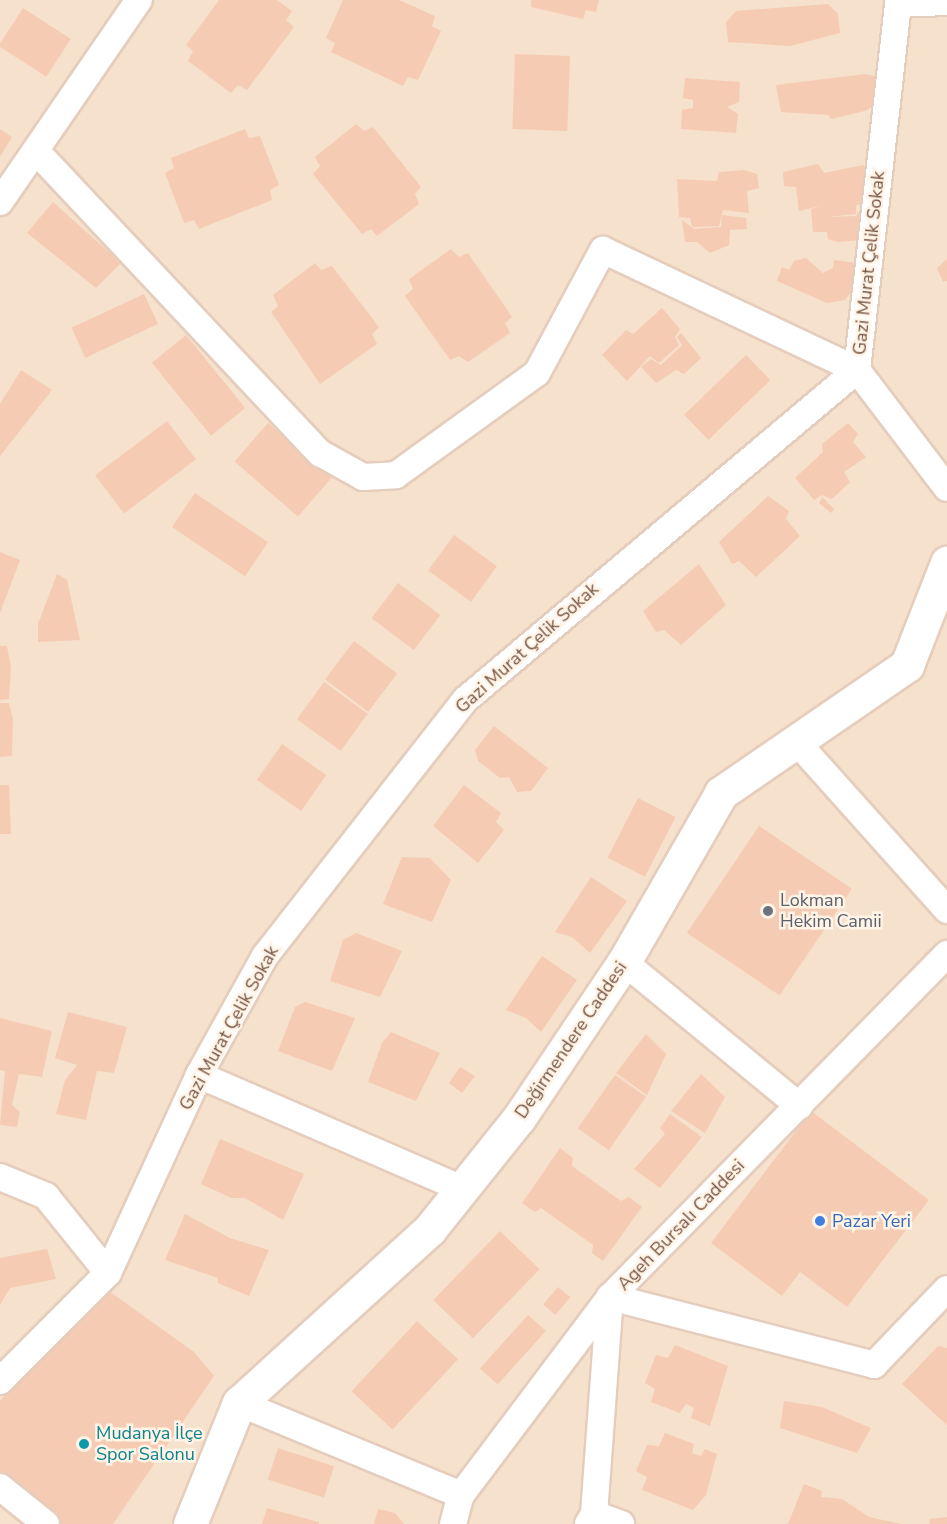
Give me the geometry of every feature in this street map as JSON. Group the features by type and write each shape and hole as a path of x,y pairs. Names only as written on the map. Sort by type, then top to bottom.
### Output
{"street":[{"path":"0,202 139,0"},
{"name":"Gazi Murat Çelik Sokak","path":"108,1273 199,1075 265,956 465,700 857,370 898,4 947,2"},
{"path":"36,151 320,453 363,477 396,476 537,373 603,250 857,370 947,488"},
{"name":"Değirmendere Caddesi","path":"190,1524 239,1403 430,1229 519,1118 624,962 721,793 907,665 947,563"},
{"path":"795,740 947,910"},
{"name":"Ageh Bursalı Caddesi","path":"453,1524 461,1495 610,1297 947,954"},
{"path":"624,962 799,1106"},
{"path":"199,1075 462,1189"},
{"path":"0,1177 46,1196 108,1273 0,1381"},
{"path":"621,1524 591,1519 610,1297 874,1365 947,1289"},
{"path":"239,1403 461,1495"},
{"path":"0,1487 45,1524"}],"shaded area":[{"path":"0,0 947,0 947,1524 0,1524"}],"building":[{"path":"219,0 277,0 292,11 286,20 294,27 247,90 238,85 231,93 188,61 193,51 186,45"},
{"path":"343,0 399,0 435,16 432,26 441,31 418,80 408,77 403,86 331,52 335,43 326,38"},
{"path":"531,0 599,0 596,12 586,10 583,19 531,7"},
{"path":"828,4 838,14 840,33 790,46 728,42 726,22 736,11"},
{"path":"23,8 71,39 46,77 0,47"},
{"path":"515,54 570,56 567,131 512,129"},
{"path":"865,74 879,77 877,104 865,111 831,119 828,115 781,112 776,85"},
{"path":"685,78 740,82 739,102 727,107 738,114 736,133 681,129 682,110 693,108 693,100 683,98"},
{"path":"356,124 364,131 373,127 421,187 415,194 419,204 377,236 371,229 362,234 313,174 320,166 315,157"},
{"path":"0,129 12,137 0,157"},
{"path":"245,129 249,138 260,136 279,185 270,190 272,200 199,229 194,220 184,223 165,173 174,168 171,158"},
{"path":"818,164 824,173 864,165 867,203 856,205 856,214 827,217 856,216 863,206 862,240 838,242 828,239 827,232 813,232 811,209 824,205 799,211 796,187 784,186 783,172"},
{"path":"744,170 757,174 759,188 747,191 749,213 723,210 719,226 692,227 690,218 679,217 677,179 717,181 719,172"},
{"path":"53,202 121,263 96,288 27,233"},
{"path":"722,215 746,218 747,229 730,230 729,245 710,253 697,242 685,242 682,220 694,229 721,227"},
{"path":"451,249 459,257 468,253 512,317 505,323 510,333 468,362 459,356 450,360 405,296 413,289 409,279"},
{"path":"806,258 823,273 833,268 834,260 857,263 855,287 845,300 827,303 777,281 782,267 789,270 794,261"},
{"path":"947,259 947,281 943,282 937,268"},
{"path":"315,263 321,270 332,266 379,327 372,334 377,344 320,384 271,312 278,306 273,295"},
{"path":"144,294 158,324 85,358 71,328"},
{"path":"662,308 680,329 675,337 679,345 659,363 650,356 627,381 602,355 626,330 633,334"},
{"path":"681,333 701,358 684,374 676,370 656,383 641,367 651,359 661,365 682,345 677,337"},
{"path":"186,335 245,408 211,436 152,363"},
{"path":"746,355 770,380 708,440 684,415"},
{"path":"21,370 52,390 0,456 0,404"},
{"path":"167,421 196,459 124,513 95,475"},
{"path":"268,423 331,478 298,517 235,461"},
{"path":"848,423 858,434 853,442 866,457 844,472 850,482 832,499 822,495 814,500 795,478 823,452 822,444"},
{"path":"195,493 268,542 245,576 172,527"},
{"path":"768,496 789,511 786,519 800,536 756,577 739,561 732,564 719,542"},
{"path":"822,497 834,509 831,513 819,503"},
{"path":"454,535 497,566 471,602 428,571"},
{"path":"0,552 20,560 0,613"},
{"path":"699,564 726,605 681,645 664,630 656,632 643,611"},
{"path":"57,574 67,580 80,640 38,642 38,624"},
{"path":"398,583 440,615 414,650 372,618"},
{"path":"354,641 397,673 368,712 325,679"},
{"path":"0,646 7,646 11,667 9,699 0,700"},
{"path":"324,682 368,714 341,751 297,719"},
{"path":"0,703 9,703 13,719 12,756 0,757"},
{"path":"494,726 548,768 531,791 517,792 509,777 500,778 478,761 475,750"},
{"path":"282,744 326,775 301,811 257,780"},
{"path":"0,785 9,785 11,834 0,834"},
{"path":"464,785 501,813 496,822 504,830 478,863 433,826"},
{"path":"638,798 675,817 645,877 608,858"},
{"name":"Lokman Hekim Camii","path":"759,826 852,889 780,996 687,933"},
{"path":"402,857 430,858 451,880 432,922 383,904"},
{"path":"591,877 627,901 590,953 572,937 555,932"},
{"path":"356,933 402,951 380,997 330,981 343,940"},
{"path":"542,956 577,980 541,1032 526,1018 506,1010"},
{"path":"305,1002 355,1018 332,1071 278,1051 295,1007"},
{"path":"68,1012 127,1027 114,1073 97,1071 86,1120 56,1114 65,1080 77,1065 55,1058"},
{"path":"0,1018 52,1031 42,1077 19,1074 12,1105 20,1112 17,1127 0,1125 5,1071 0,1070"},
{"path":"391,1032 440,1053 416,1101 368,1082 382,1043"},
{"path":"646,1034 666,1054 647,1095 616,1073"},
{"path":"460,1067 475,1076 462,1093 449,1083"},
{"path":"701,1074 725,1097 705,1133 671,1111"},
{"path":"615,1075 646,1097 609,1150 578,1128"},
{"name":"Pazar Yeri","path":"811,1111 929,1200 847,1307 800,1272 782,1296 711,1243"},
{"path":"670,1114 702,1137 660,1188 634,1169 665,1134 660,1128"},
{"path":"220,1139 304,1174 283,1220 245,1198 231,1198 201,1184"},
{"path":"560,1148 573,1158 572,1166 621,1201 629,1197 642,1207 603,1261 592,1253 593,1245 541,1208 535,1212 522,1203"},
{"path":"185,1214 230,1238 269,1250 249,1296 218,1283 218,1278 165,1260"},
{"path":"500,1231 540,1269 473,1338 433,1300"},
{"path":"47,1249 56,1279 10,1288 0,1305 0,1258"},
{"path":"558,1287 570,1297 555,1315 543,1305"},
{"name":"Mudanya İlçe Spor Salonu","path":"106,1289 194,1352 214,1376 113,1524 46,1524 0,1487 0,1401 85,1302"},
{"path":"528,1315 546,1331 498,1385 480,1369"},
{"path":"417,1321 458,1359 392,1429 352,1391"},
{"path":"675,1345 728,1366 710,1426 691,1418 694,1408 686,1404 680,1413 651,1402 655,1389 645,1383 656,1355 668,1358"},
{"path":"938,1346 947,1348 947,1425 902,1384"},
{"path":"784,1401 822,1407 871,1428 857,1453 780,1428"},
{"path":"665,1433 694,1444 692,1453 701,1456 705,1449 717,1454 706,1495 693,1510 642,1490 647,1477 636,1471 647,1445 659,1446"},
{"path":"278,1448 334,1466 324,1498 268,1479"},
{"path":"804,1484 822,1491 821,1497 842,1499 869,1517 901,1524 788,1524"},
{"path":"267,1508 319,1522 319,1524 262,1524"},
{"path":"378,1509 395,1513 404,1524 374,1524"},
{"path":"947,1517 947,1524 930,1524 929,1519"}],"place":[{"name":"Lokman Hekim Camii","path":"768,911"},
{"name":"Pazar Yeri","path":"820,1221"},
{"name":"Mudanya İlçe Spor Salonu","path":"84,1444"}]}
